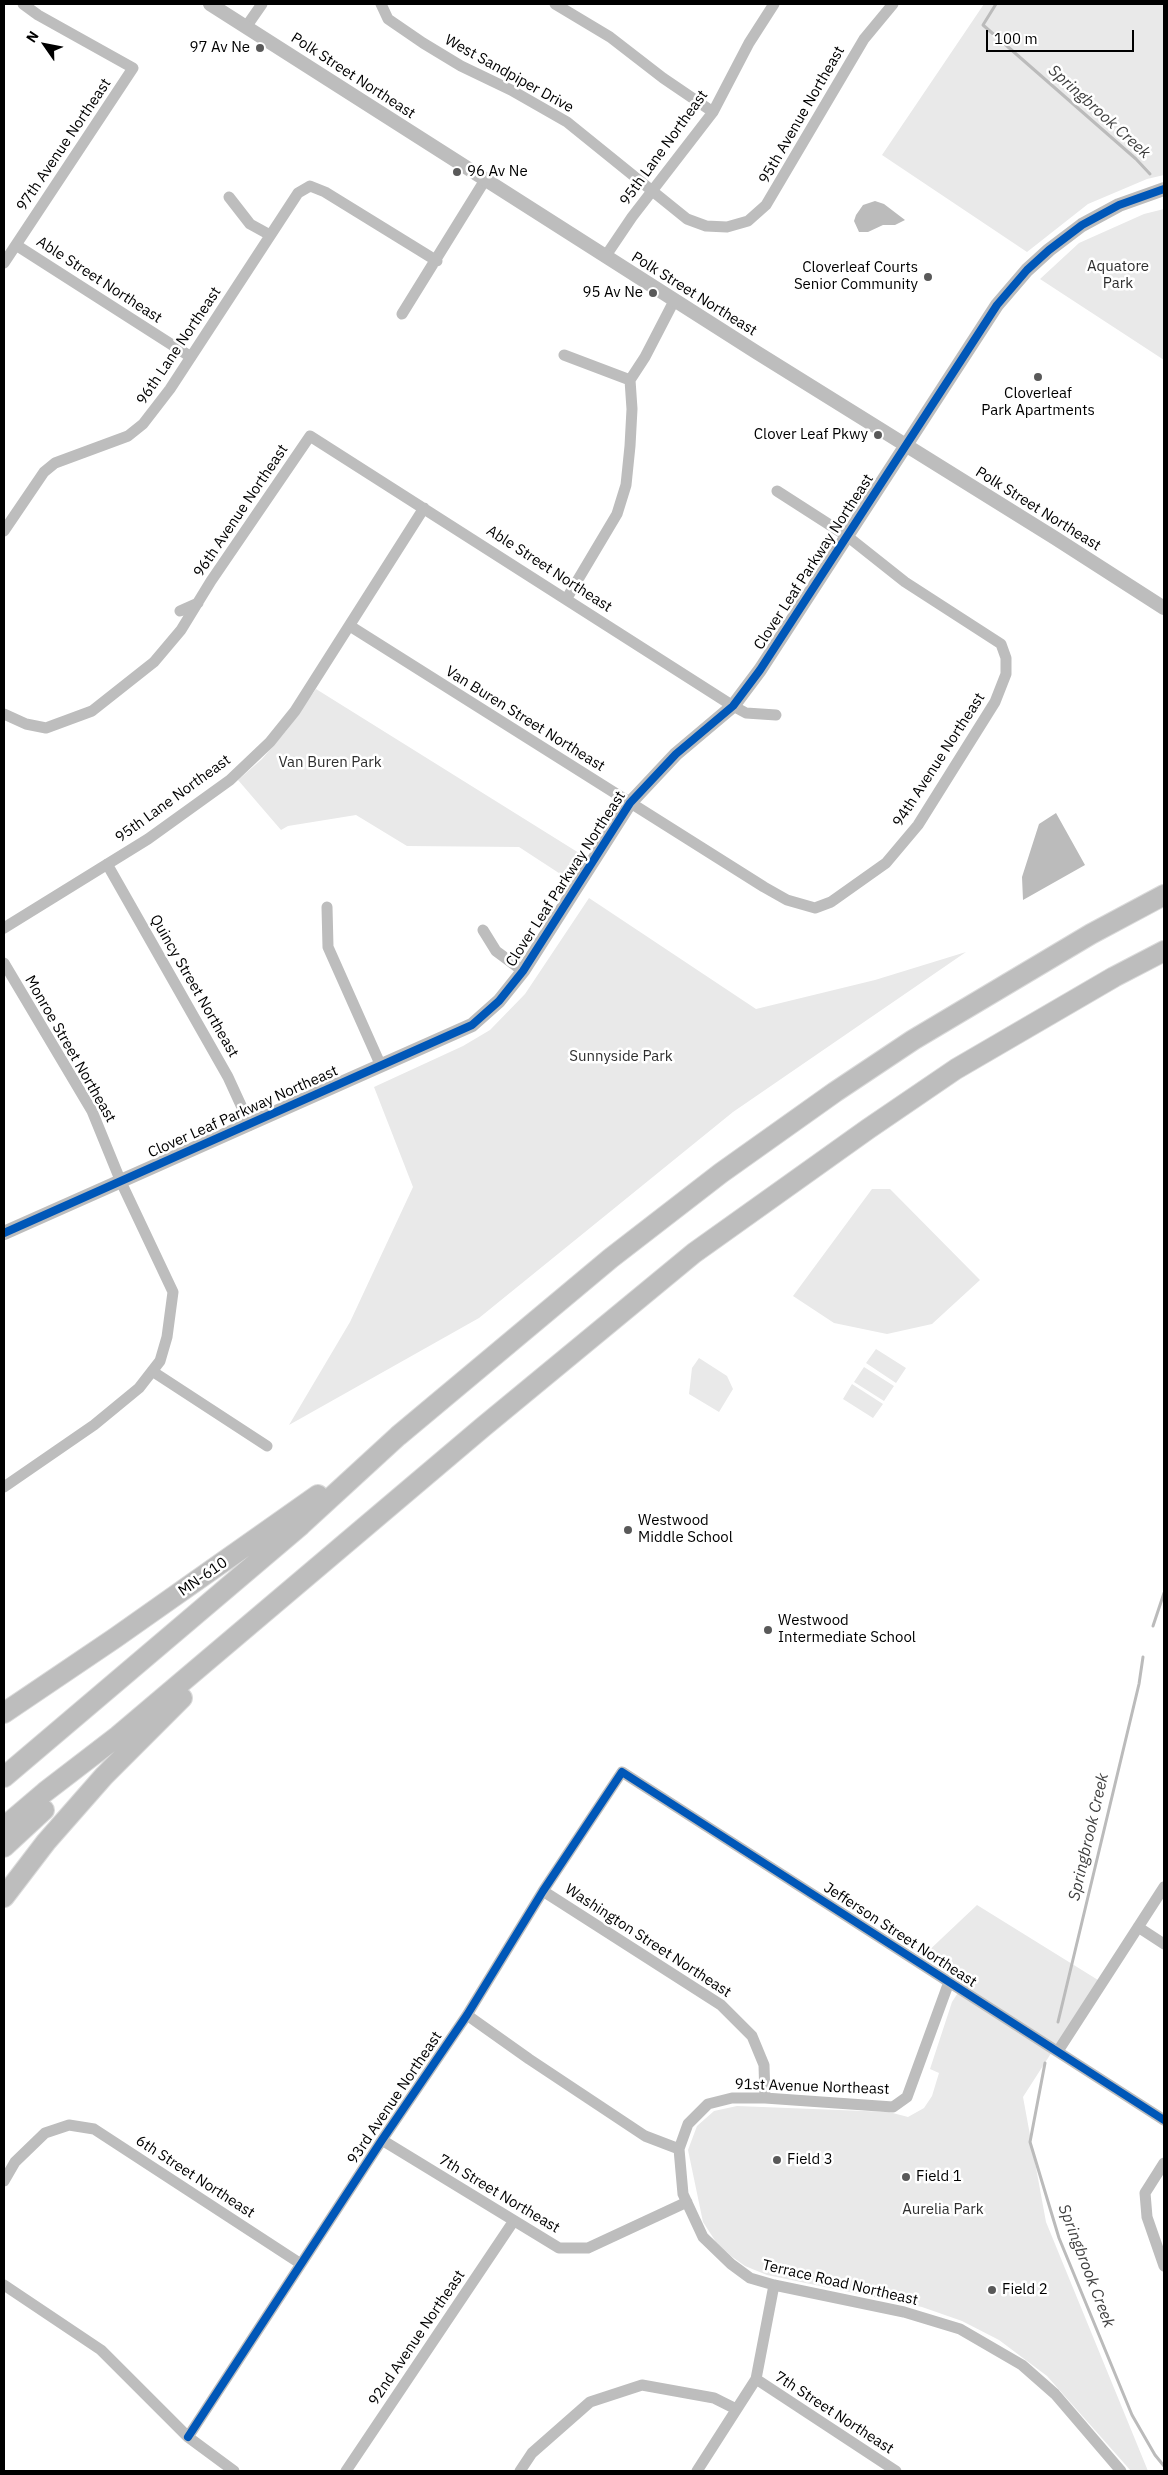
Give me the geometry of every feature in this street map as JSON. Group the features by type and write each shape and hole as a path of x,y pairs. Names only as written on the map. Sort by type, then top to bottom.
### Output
{"highway":[{"path":"4,1777 294,1531 398,1436 611,1258 722,1173 835,1092 913,1040 1091,934 1164,895"},
{"path":"4,1827 45,1792 118,1736 483,1427 694,1253 956,1069 1114,977 1164,951"},
{"name":"MN-610","path":"4,1713 258,1539 398,1436"},
{"path":"4,1897 46,1842 104,1776 282,1598"},
{"path":"4,1847 63,1793 118,1736"}],"street":[{"name":"97th Avenue Northeast","path":"4,263 133,68 38,15 23,4"},
{"name":"Polk Street Northeast","path":"210,4 605,257 1164,608"},
{"path":"246,27 262,4"},
{"name":"West Sandpiper Drive","path":"381,4 388,19 416,38 461,66 511,90 566,122 687,219 706,226 727,227"},
{"path":"555,4 610,37 663,78 713,112"},
{"name":"95th Lane Northeast","path":"605,257 713,112 750,43 774,4"},
{"name":"95th Avenue Northeast","path":"727,227 748,222 766,205 864,39 892,4"},
{"path":"402,314 437,261 485,180"},
{"name":"96th Lane Northeast","path":"4,531 44,472 55,463 128,436 143,424 191,357 298,192 310,186 326,192 437,261"},
{"name":"Clover Leaf Parkway Northeast","path":"4,1233 472,1024 499,1002 523,971 630,803 676,754 733,706 760,670 997,305 1027,270 1049,250 1082,225 1119,205 1164,189"},
{"path":"229,198 250,224 270,236"},
{"name":"Able Street Northeast","path":"16,245 191,357"},
{"path":"567,598 597,550 620,504 626,485 630,446 632,409 630,380 645,357 674,300"},
{"path":"564,355 630,380"},
{"name":"Able Street Northeast","path":"310,436 567,598 733,706 746,712 776,715"},
{"name":"96th Avenue Northeast","path":"4,714 26,724 46,728 92,711 154,662 181,630 310,436"},
{"path":"777,491 847,536"},
{"name":"95th Lane Northeast","path":"4,928 148,839 230,780 270,742 295,711 424,508"},
{"name":"94th Avenue Northeast","path":"815,908 831,902 886,863 918,825 995,702 1006,674 1006,658 1001,644 906,582 847,536"},
{"path":"180,611 198,603"},
{"name":"Van Buren Street Northeast","path":"350,626 770,891 787,900 815,908"},
{"name":"Quincy Street Northeast","path":"107,864 223,1069 250,1124"},
{"path":"327,907 328,947 381,1066"},
{"path":"483,930 496,950 523,971"},
{"name":"Monroe Street Northeast","path":"4,964 92,1111 121,1182 173,1292 167,1337 160,1360 139,1388 94,1425 4,1487"},
{"path":"152,1371 267,1446"},
{"name":"93rd Avenue Northeast","path":"188,2437 382,2140 467,2014 622,1772"},
{"name":"Jefferson Street Northeast","path":"622,1772 1164,2120"},
{"path":"1058,2051 1164,1887"},
{"name":"Washington Street Northeast","path":"544,1891 721,2005 752,2036 764,2065 765,2098"},
{"path":"1138,1927 1164,1944"},
{"name":"91st Avenue Northeast","path":"679,2149 688,2124 708,2104 732,2098 765,2098 893,2107 907,2097 949,1982"},
{"path":"467,2014 529,2059 645,2136 679,2149"},
{"name":"6th Street Northeast","path":"4,2181 15,2162 46,2133 69,2125 94,2129 301,2264"},
{"name":"7th Street Northeast","path":"382,2140 513,2222 559,2248 588,2248 687,2202"},
{"name":"Terrace Road Northeast","path":"679,2149 683,2194 703,2237 731,2264 750,2278 774,2285 904,2312 960,2329 1022,2365 1055,2394 1121,2471"},
{"path":"1164,2163 1145,2194 1147,2217 1164,2266"},
{"name":"92nd Avenue Northeast","path":"346,2471 513,2222"},
{"path":"4,2285 101,2350 188,2437 234,2471"},
{"path":"697,2471 756,2379 774,2285"},
{"name":"7th Street Northeast","path":"756,2379 892,2470"},
{"path":"520,2471 532,2453 590,2402 642,2385 714,2398 736,2409"}],"green space":[{"path":"984,4 1164,4 1164,175 1147,179 1088,204 1027,252 882,155"},
{"name":"Aquatore Park","path":"1164,209 1164,360 1040,279 1079,243 1144,214"},
{"name":"Van Buren Park","path":"316,689 579,853 565,877 519,847 407,846 356,815 288,826 281,830 238,780 262,759 286,731"},
{"name":"Sunnyside Park","path":"589,898 756,1009 875,980 966,952 733,1112 479,1318 289,1425 350,1322 413,1187 374,1087 463,1046 490,1030 525,994"},
{"path":"872,1189 890,1189 980,1280 932,1324 887,1334 834,1323 793,1296"},
{"path":"876,1349 906,1368 896,1383 866,1363"},
{"path":"699,1358 727,1376 733,1389 719,1412 689,1394 692,1368"},
{"path":"864,1367 894,1386 884,1401 854,1382"},
{"path":"852,1384 883,1404 873,1418 843,1399"},
{"name":"Aurelia Park","path":"977,1905 1098,1980 1023,2097 1046,2222 1148,2471 1131,2471 1047,2376 999,2340 962,2321 922,2307 767,2275 745,2266 731,2256 716,2242 703,2222 688,2150 697,2126 714,2111 737,2106 889,2112 908,2117 924,2108 932,2096 939,2073 930,2069 952,2002 965,1982 923,1956"}],"shaded area":[{"path":"875,201 884,204 905,220 895,225 883,225 868,232 859,232 854,221 856,215 863,205"},
{"path":"1056,813 1085,865 1023,900 1022,877 1039,824"}],"waterway":[{"name":"Springbrook Creek","path":"996,4 983,25 1136,159 1150,174"},
{"name":"Springbrook Creek","path":"1153,1626 1164,1593"},
{"name":"Springbrook Creek","path":"1058,2022 1139,1684 1143,1657"},
{"name":"Springbrook Creek","path":"1045,2063 1030,2142 1059,2238 1132,2415 1155,2455 1164,2466"}],"cycle path":[{"path":"4,1233 472,1025 499,1001 523,971 630,803 676,754 733,706 760,670 997,305 1027,270 1049,250 1082,225 1119,205 1164,189"},
{"path":"188,2437 382,2140 467,2015 543,1891 622,1772 1164,2120"}],"place":[{"name":"97 Av Ne","path":"260,48"},
{"name":"96 Av Ne","path":"457,172"},
{"name":"Cloverleaf Courts Senior Community","path":"928,277"},
{"name":"95 Av Ne","path":"653,293"},
{"name":"Cloverleaf Park Apartments","path":"1038,377"},
{"name":"Clover Leaf Pkwy","path":"878,435"},
{"name":"Westwood Middle School","path":"628,1530"},
{"name":"Westwood Intermediate School","path":"768,1630"},
{"name":"Field 3","path":"777,2160"},
{"name":"Field 1","path":"906,2177"},
{"name":"Field 2","path":"992,2290"}]}
